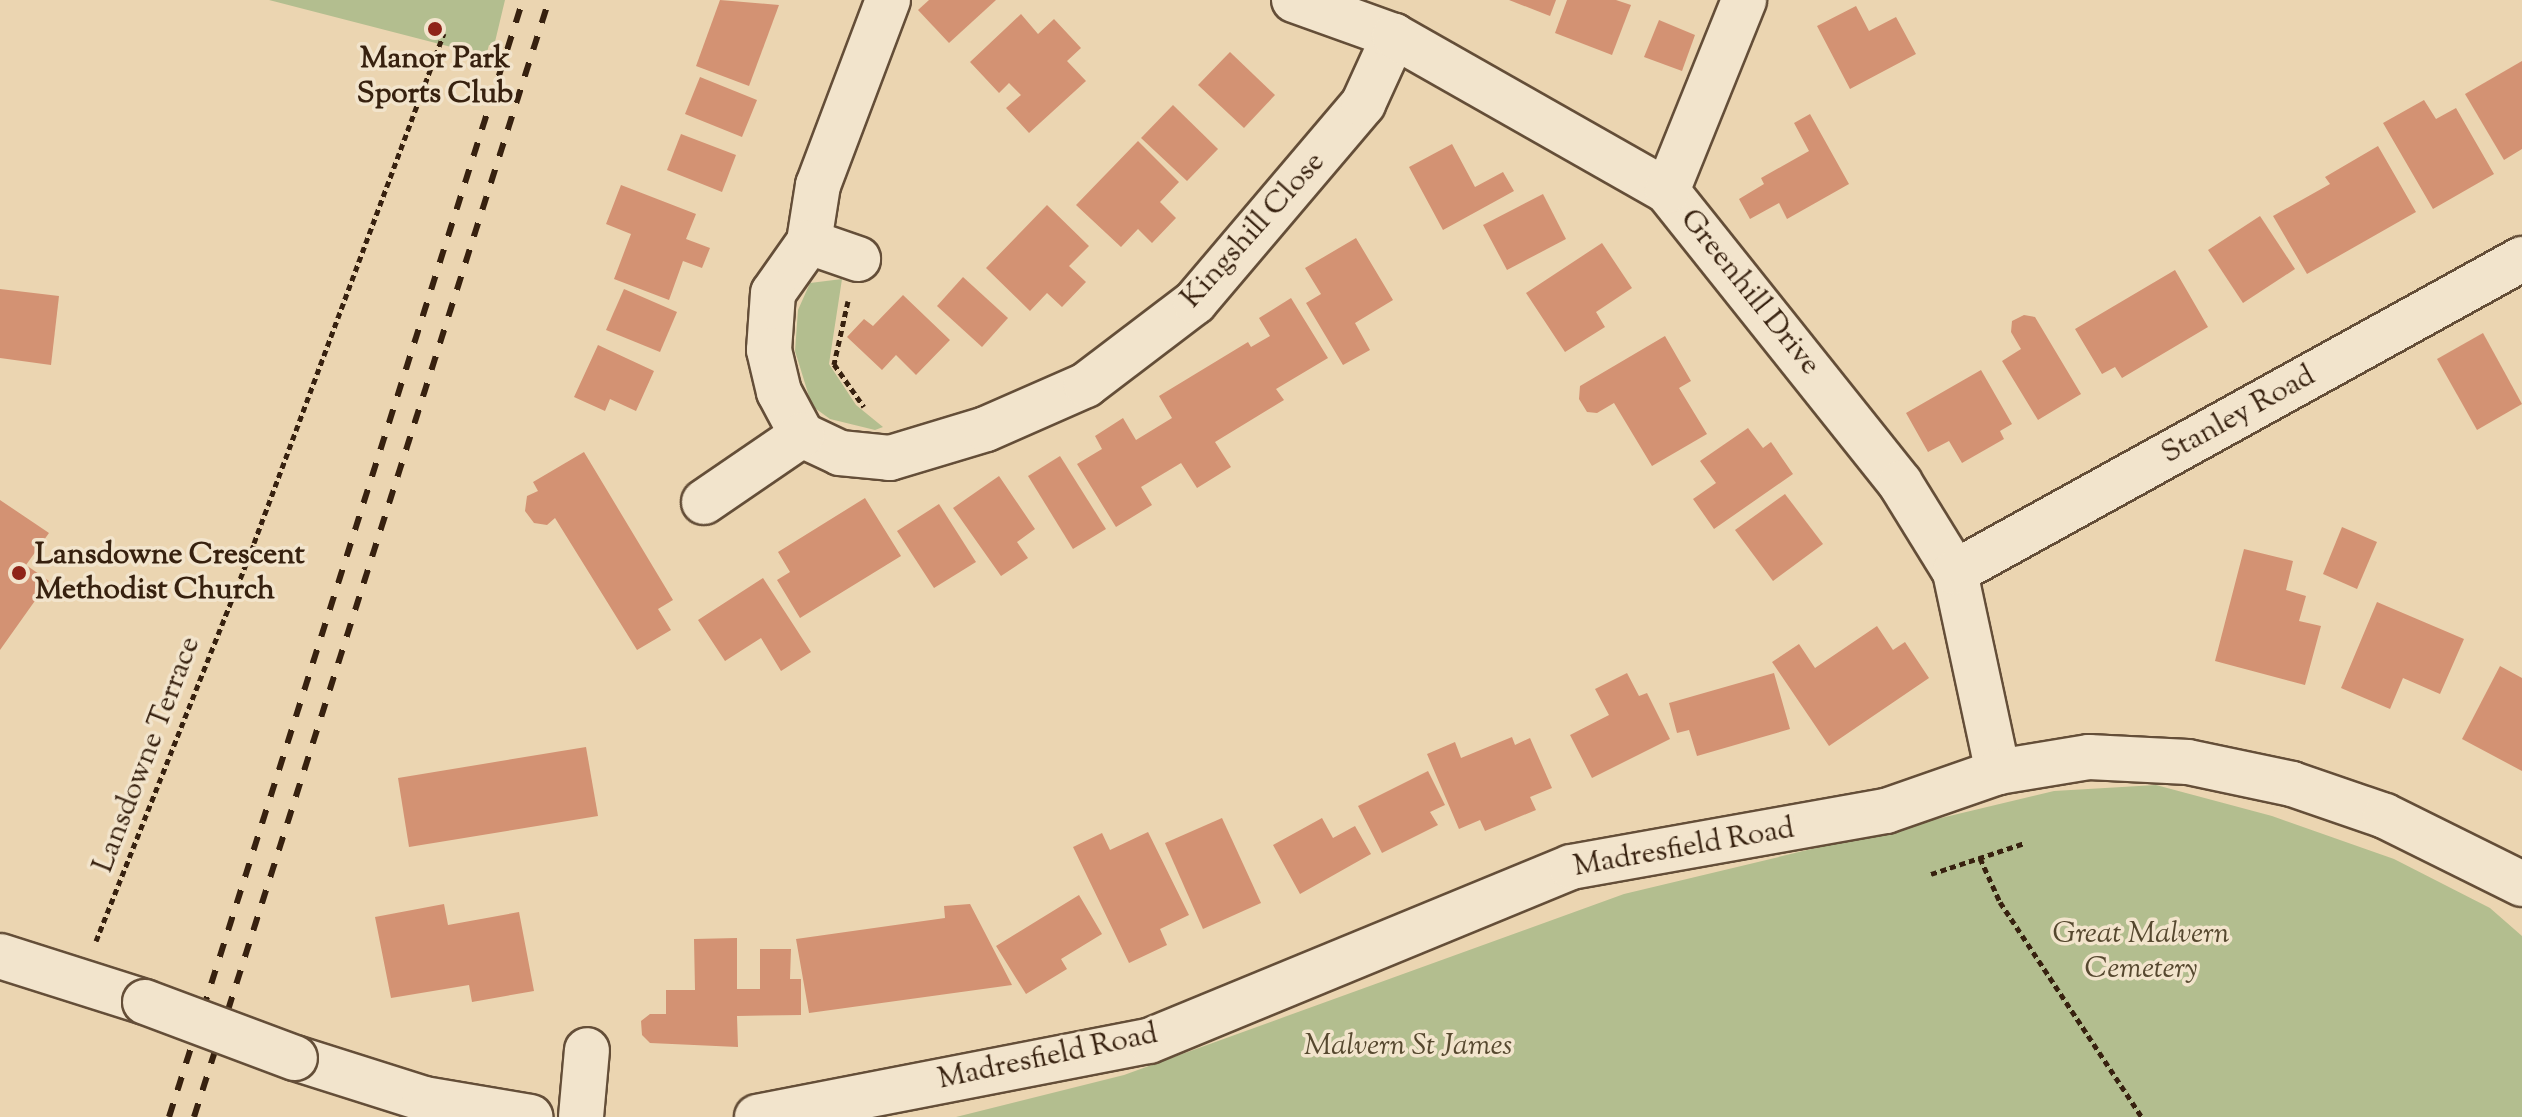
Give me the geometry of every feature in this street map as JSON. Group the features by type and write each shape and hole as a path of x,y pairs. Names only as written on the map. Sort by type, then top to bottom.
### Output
{"street":[{"path":"704,502 802,435 779,392 769,350 773,293 809,242 818,185 888,0"},
{"name":"Greenhill Drive","path":"1294,0 1394,36 1667,191 1900,483 1955,572 1998,772"},
{"path":"1667,191 1744,0"},
{"name":"Kingshill Close","path":"802,435 840,453 890,458 986,429 1086,385 1195,302 1363,104 1394,36"},
{"path":"809,242 858,259"},
{"name":"Stanley Road","path":"1955,572 2522,259"},
{"name":"Madresfield Road","path":"757,1117 1149,1041 1571,867 1886,811 1998,772 2089,757 2188,762 2292,784 2385,816 2522,884"},
{"path":"0,956 145,1002 295,1058 424,1099 530,1117"},
{"path":"581,1117 587,1050"}],"path":[{"name":"Lansdowne Terrace","path":"77,982 118,892 254,543 444,33"},
{"path":"858,259 834,364 858,403 919,449"},
{"path":"1931,874 2025,843"},
{"path":"1980,858 2000,902 2142,1117"}],"green space":[{"name":"Manor Park Sports Club","path":"269,0 505,0 494,46 489,45 486,56"},
{"path":"842,279 829,364 856,405 883,427 875,430 830,419 812,406 795,351 798,310 810,283"},
{"name":"Great Malvern Cemetery","path":"2156,785 2272,816 2394,859 2490,908 2522,936 2522,1117 956,1117 1124,1075 1624,894 2054,791"}],"building":[{"path":"720,0 779,5 749,86 696,66"},
{"path":"929,0 996,0 949,43 918,10"},
{"path":"1509,0 1556,0 1550,16"},
{"path":"1567,0 1616,0 1631,5 1612,55 1555,33"},
{"path":"1856,6 1869,31 1896,17 1916,54 1850,89 1817,26"},
{"path":"1021,14 1038,34 1054,19 1081,48 1067,61 1086,81 1029,133 1006,108 1021,95 1009,83 999,93 970,62"},
{"path":"1659,20 1695,35 1682,71 1644,57"},
{"path":"1230,52 1275,95 1244,128 1198,85"},
{"path":"2522,61 2522,149 2504,160 2465,94"},
{"path":"700,77 757,100 742,137 685,114"},
{"path":"2424,100 2436,119 2456,108 2494,174 2433,209 2383,123"},
{"path":"1173,105 1218,149 1187,181 1141,138"},
{"path":"1810,114 1849,184 1787,219 1779,203 1750,219 1739,199 1764,184 1761,178 1809,151 1794,123"},
{"path":"681,134 736,155 722,192 667,170"},
{"path":"1138,141 1179,182 1160,202 1176,218 1152,243 1138,229 1121,247 1076,205"},
{"path":"1452,144 1475,187 1503,172 1514,191 1443,230 1409,167"},
{"path":"2378,146 2416,212 2307,274 2273,216 2330,184 2325,177"},
{"path":"621,185 696,214 686,239 710,248 702,268 683,261 669,300 614,279 631,234 606,224"},
{"path":"1543,194 1566,239 1507,270 1483,225"},
{"path":"1047,205 1089,246 1069,266 1086,282 1062,307 1047,293 1030,311 986,268"},
{"path":"2260,216 2295,269 2243,303 2208,250"},
{"path":"1356,238 1393,300 1355,323 1370,350 1343,365 1306,303 1321,294 1305,268"},
{"path":"1602,243 1632,288 1596,312 1605,327 1565,352 1526,293"},
{"path":"2175,270 2208,327 2122,378 2115,367 2102,374 2075,329"},
{"path":"963,277 1008,318 982,347 937,306"},
{"path":"0,289 59,296 51,365 0,358"},
{"path":"624,289 677,312 660,352 606,330"},
{"path":"903,295 950,340 916,375 896,355 882,370 847,337 864,319 873,326"},
{"path":"1291,298 1328,358 1276,389 1284,400 1215,442 1231,467 1197,488 1181,463 1141,487 1152,505 1116,527 1077,464 1102,449 1095,436 1123,418 1136,440 1172,418 1159,396 1248,342 1251,347 1270,336 1259,318"},
{"path":"2024,315 2035,317 2081,394 2038,420 2002,361 2021,349 2011,332 2012,321"},
{"path":"2483,333 2522,404 2477,430 2437,359"},
{"path":"1665,336 1691,381 1679,388 1707,434 1652,466 1614,403 1597,413 1587,412 1579,399 1580,386"},
{"path":"598,345 654,371 636,411 610,399 605,411 574,397"},
{"path":"1981,370 2012,424 2000,431 2004,439 1962,463 1949,441 1928,452 1906,413"},
{"path":"1748,428 1763,448 1771,442 1793,474 1714,529 1693,499 1716,483 1700,461"},
{"path":"584,452 673,600 658,609 671,630 637,650 555,518 547,525 534,523 525,511 527,496 538,491 533,482"},
{"path":"1060,456 1106,529 1073,549 1028,476"},
{"path":"999,476 1035,529 1017,542 1028,558 1001,576 953,508"},
{"path":"1785,494 1823,544 1773,581 1735,530"},
{"path":"865,498 901,556 800,618 777,580 790,572 778,552"},
{"name":"Lansdowne Crescent Methodist Church","path":"0,500 49,533 26,565 49,581 0,650"},
{"path":"939,504 976,562 934,588 897,531"},
{"path":"2342,527 2377,542 2357,589 2323,574"},
{"path":"2244,549 2293,561 2286,590 2306,596 2299,621 2321,626 2305,685 2215,661"},
{"path":"763,578 811,652 781,671 761,638 725,661 698,620"},
{"path":"2377,602 2464,639 2440,694 2403,678 2390,709 2341,688"},
{"path":"1877,626 1893,650 1905,642 1929,678 1829,746 1772,662 1799,644 1815,668"},
{"path":"2500,666 2522,678 2522,771 2462,739"},
{"path":"1627,673 1639,696 1647,693 1670,739 1592,778 1570,735 1609,715 1595,689"},
{"path":"1774,673 1790,729 1697,756 1689,730 1677,733 1669,703"},
{"path":"1512,737 1515,745 1530,738 1552,788 1530,797 1536,810 1485,831 1480,820 1459,829 1427,754 1455,742 1461,758"},
{"path":"586,747 598,816 409,847 398,778"},
{"path":"1428,771 1445,805 1430,812 1438,825 1382,853 1358,806"},
{"path":"1222,818 1261,903 1203,929 1165,843"},
{"path":"1322,818 1333,838 1355,826 1371,854 1300,894 1273,845"},
{"path":"1148,832 1189,915 1160,929 1167,945 1129,963 1073,847 1102,833 1110,850"},
{"path":"1079,895 1102,934 1061,959 1067,969 1026,994 996,946"},
{"path":"444,904 448,925 519,912 534,991 472,1002 469,985 391,998 375,917"},
{"path":"970,904 1012,985 809,1013 796,939 945,918 944,906"},
{"path":"737,938 737,989 760,989 760,949 791,949 790,979 801,979 801,1015 737,1016 738,1047 650,1043 642,1035 641,1021 650,1014 666,1014 666,990 695,990 694,939"}],"railway":[{"path":"169,1117 523,0"},
{"path":"194,1117 549,0"}],"place":[{"name":"Manor Park Sports Club","path":"435,29"},
{"name":"Lansdowne Crescent Methodist Church","path":"19,573"}],"park label":[{"name":"Malvern St James","path":"1408,1047"}]}
